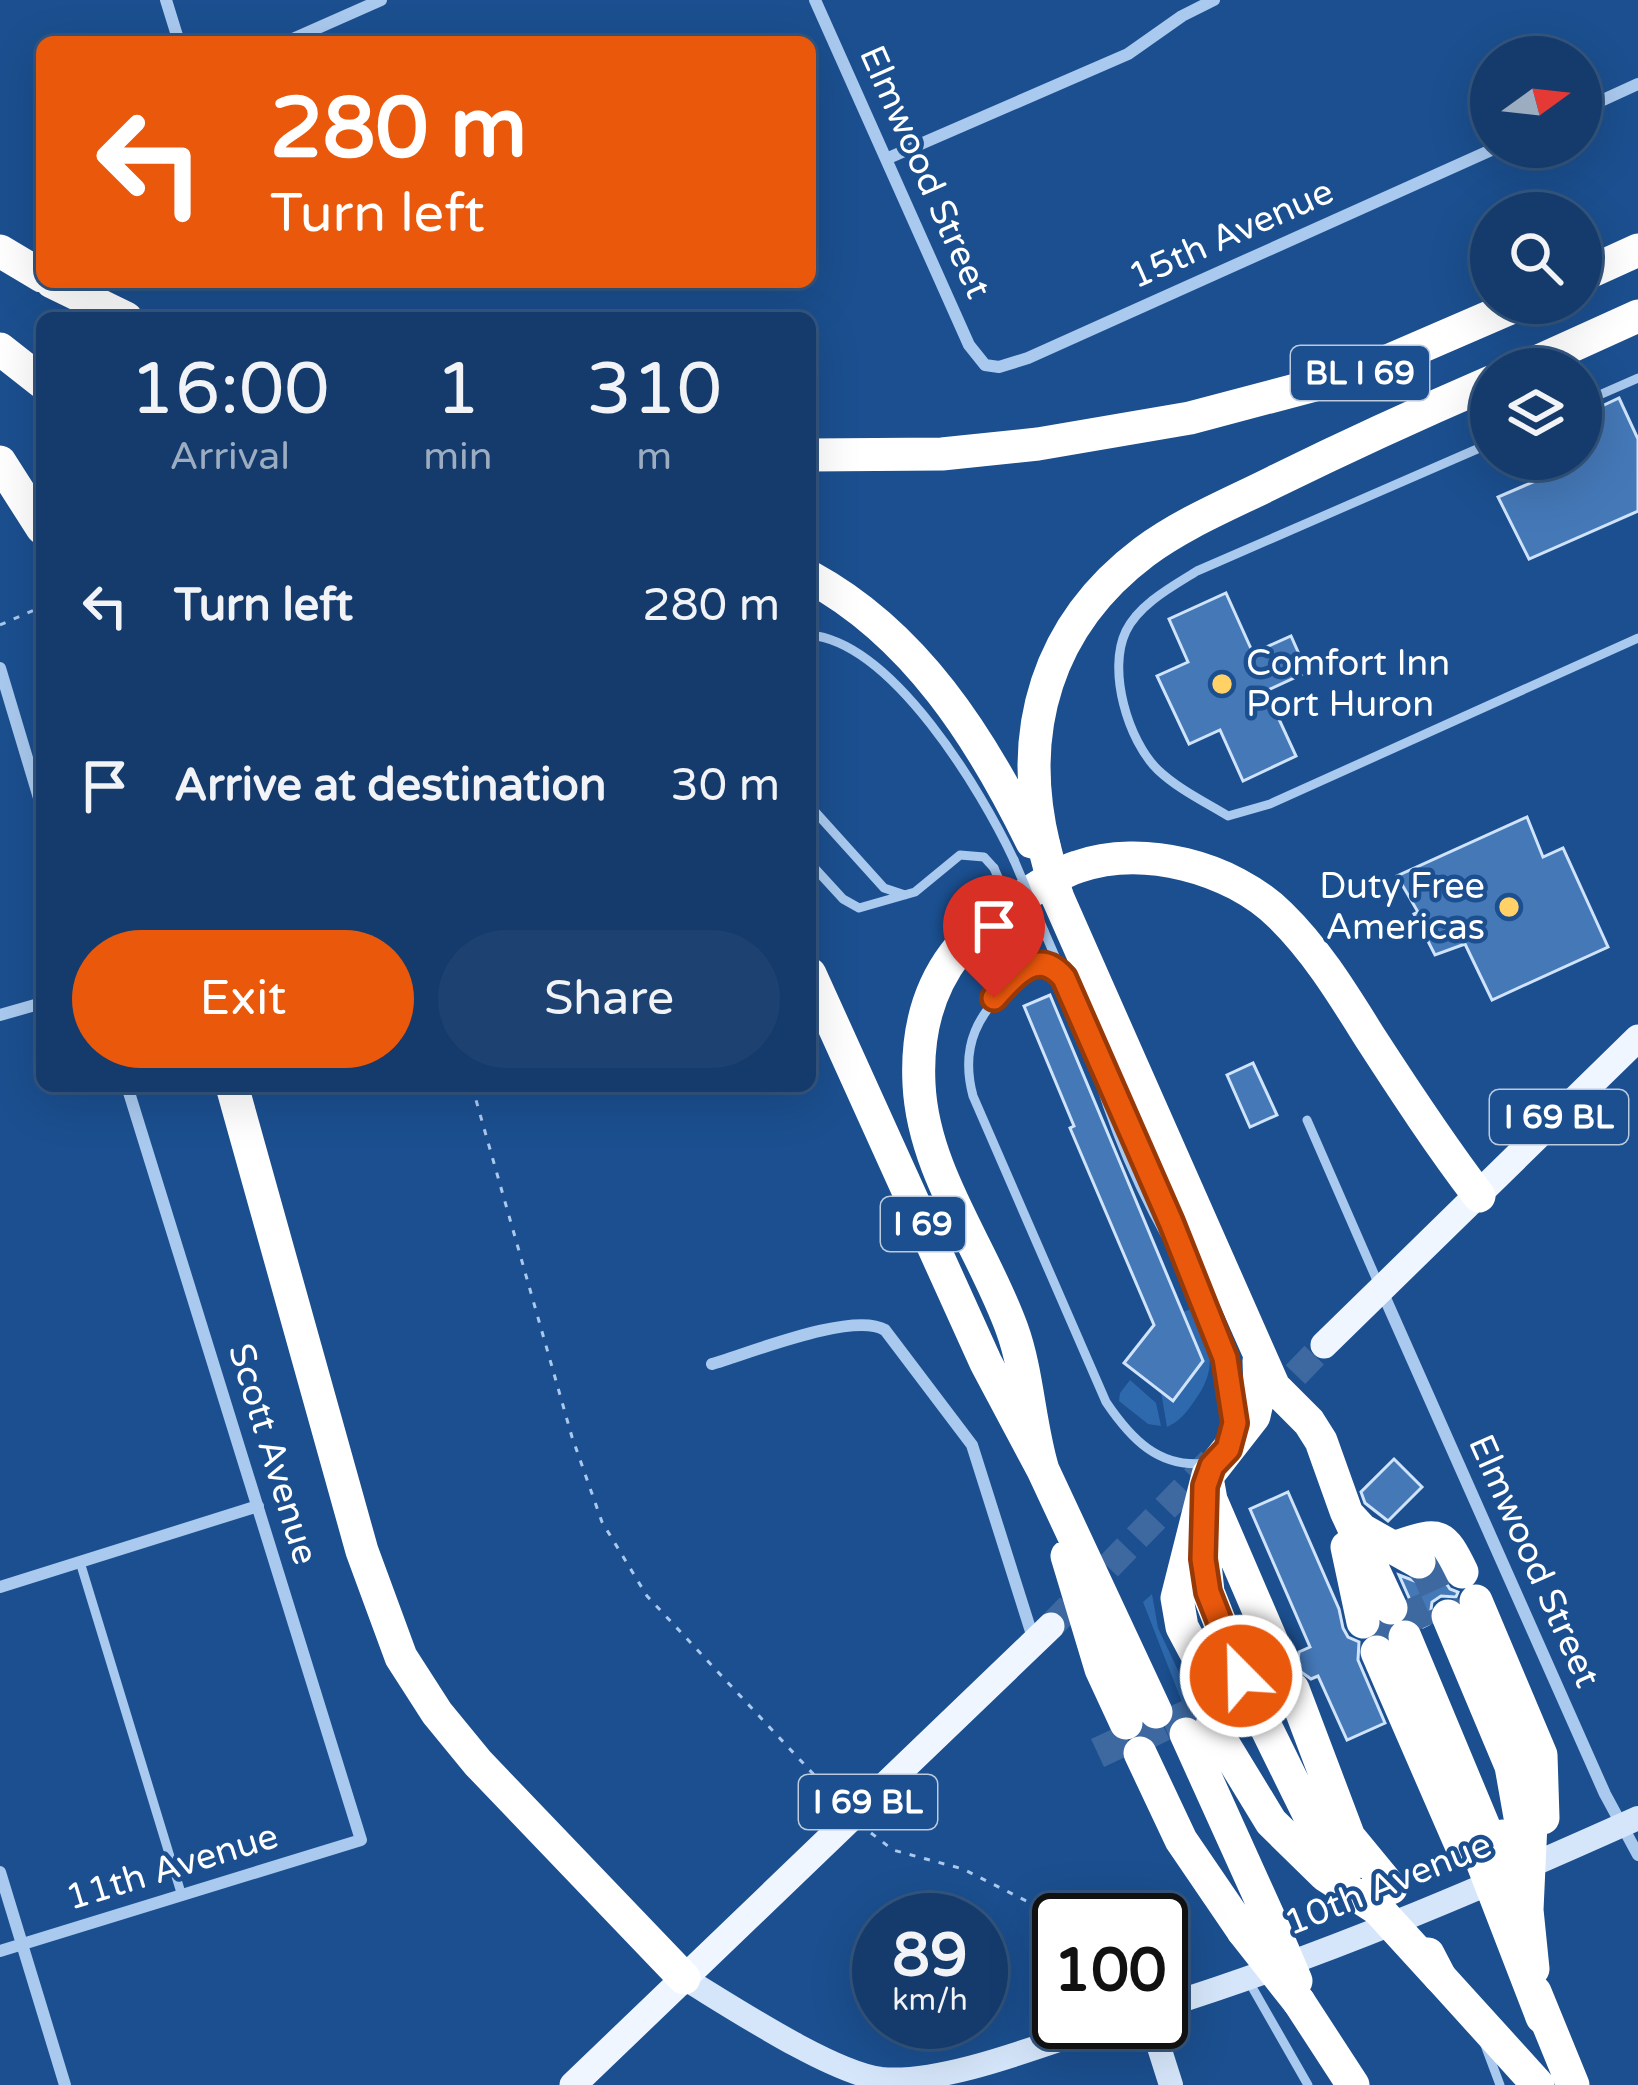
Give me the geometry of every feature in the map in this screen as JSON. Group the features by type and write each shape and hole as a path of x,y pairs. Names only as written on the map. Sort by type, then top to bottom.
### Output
{"highway":[{"path":"1602,266 1638,250"},
{"path":"0,251 36,272"},
{"path":"64,288 114,312"},
{"path":"1567,348 1638,316"},
{"name":"BL I 69","path":"816,455 942,454 1096,436 1190,418 1360,373 1473,324"},
{"path":"0,349 36,377"},
{"path":"1031,852 1038,711 1058,657 1094,599 1145,551 1180,529 1379,430 1470,391"},
{"path":"0,462 36,519"},
{"name":"I 69","path":"816,581 862,611 944,692 1004,785 1056,915 1281,1397 1315,1430 1333,1477 1403,1588 1501,1782 1505,1834 1539,2006 1573,2085"},
{"path":"1322,2040 1257,1927 1202,1871 1180,1840 1196,1712 1074,1632 1068,1563 1015,1335 934,1156 919,1091 928,1009 944,970 984,921 1060,874 1102,860 1183,865 1233,883 1278,912 1334,981 1434,1138 1479,1196"},
{"name":"I 69","path":"816,987 986,1363 1054,1494 1271,1822 1325,1875 1409,1913 1438,1972"},
{"path":"234,1092 362,1551 401,1657 478,1763 684,1978"},
{"name":"I 69","path":"1255,1341 1260,1371 1254,1416 1212,1477 1177,1598 1196,1712 1257,1927 1353,2085"},
{"name":"I 69","path":"1212,1477 1196,1712 1317,1831 1371,1893"},
{"name":"I 69","path":"1403,1588 1541,1754 1505,1834"},
{"name":"I 69","path":"1403,1588 1505,1834 1522,1918"},
{"name":"I 69","path":"1196,1712 1349,1837 1371,1893"},
{"path":"1438,1972 1538,2085"}],"main road":[{"name":"I 69 BL","path":"1324,1345 1638,1038"},
{"name":"I 69 BL","path":"573,2085 1042,1634"}],"street":[{"path":"166,0 177,36"},
{"path":"300,36 381,0"},
{"name":"Elmwood Street","path":"815,0 969,345 985,365"},
{"path":"886,159 1128,54 1214,0"},
{"path":"1602,100 1638,84"},
{"name":"15th Avenue","path":"985,365 999,367 1028,358 1470,160"},
{"path":"0,668 36,788"},
{"path":"0,1016 36,1005"},
{"name":"Scott Avenue","path":"129,1092 362,1840"},
{"name":"Elmwood Street","path":"1381,1288 1605,1793 1631,1821 1638,1855"},
{"path":"712,1364 846,1326 871,1324 892,1337 972,1444 1042,1634"},
{"path":"0,1587 258,1506"},
{"name":"10th Avenue","path":"1188,1999 1370,1933 1631,1821"},
{"name":"11th Avenue","path":"0,1952 362,1840"},
{"path":"0,1872 64,2085"},
{"path":"684,1978 837,2076 927,2078 1032,2046"},
{"path":"1160,2049 1171,2085"}],"lane":[{"path":"1602,394 1638,378"},
{"path":"1470,452 1197,571 1156,597 1126,631 1119,672 1124,714 1156,768 1228,816 1270,803 1638,638"},
{"path":"816,637 844,644 921,712 982,796 1031,852"},
{"path":"816,813 884,888 906,895"},
{"path":"816,870 843,899 860,908 924,886 960,855 977,854 994,868 1027,945 1027,958 987,1006 974,1030 968,1071 973,1096 1106,1402 1120,1424 1154,1454 1199,1464 1212,1477 1235,1423 1228,1373 1195,1286 1160,1228 1102,1093 1085,1029 1064,978 1056,915"},
{"path":"1016,973 1041,964 1057,969 1064,978"},
{"path":"1307,1120 1381,1288"},
{"path":"80,1562 182,1896"},
{"path":"1438,1972 1475,2026 1500,2085"},
{"path":"1248,1980 1308,2085"}],"path":[{"path":"0,625 36,609"},
{"path":"474,1092 572,1437 602,1522 660,1611 831,1793"},
{"path":"871,1832 892,1850 963,1869 1032,1904"}],"shaded area":[{"path":"1194,1308 1208,1344 1208,1376 1186,1412 1167,1427 1161,1392 1202,1360 1183,1312"},
{"path":"1130,1380 1156,1403 1161,1426 1148,1424 1119,1401"},
{"path":"1152,1594 1158,1628 1191,1698 1182,1702 1143,1602"}],"building":[{"path":"1619,398 1638,439 1638,511 1529,559 1498,497 1538,480 1602,480 1602,406"},
{"name":"Comfort Inn Port Huron","path":"1226,593 1253,653 1291,636 1307,672 1266,691 1296,756 1243,781 1220,730 1189,744 1157,676 1188,662 1169,619"},
{"name":"Duty Free Americas","path":"1527,817 1543,857 1563,848 1608,947 1492,1000 1465,944 1435,955 1397,876"},
{"path":"1050,995 1203,1361 1173,1401 1124,1363 1154,1325 1024,1006"},
{"path":"1253,1063 1277,1115 1250,1127 1227,1075"},
{"path":"1394,1459 1422,1487 1388,1521 1365,1503 1361,1492"},
{"path":"1288,1492 1343,1628 1359,1642 1358,1660 1385,1723 1347,1740 1318,1676 1311,1679 1297,1669 1299,1652 1310,1647 1250,1509"},
{"path":"1438,1571 1450,1589 1458,1592 1456,1597 1441,1596 1432,1602 1429,1624 1423,1627 1410,1617 1410,1600 1399,1575 1420,1583"},
{"path":"1196,1698 1205,1706 1194,1715 1177,1715 1176,1706"}],"tunnel":[{"path":"1267,1404 1324,1345"},
{"path":"1051,1626 1211,1461"},
{"path":"1419,1562 1448,1616"},
{"path":"1405,1600 1419,1632"},
{"path":"1377,1615 1391,1646"},
{"path":"1260,1667 1274,1698"},
{"path":"1195,1695 1212,1725"},
{"path":"1173,1705 1186,1734"},
{"path":"1141,1718 1155,1747"},
{"path":"1106,1732 1119,1760"}],"place":[{"name":"Comfort Inn Port Huron","path":"1222,684"},
{"name":"Duty Free Americas","path":"1509,907"}],"route":[{"path":"994,998 1016,973 1034,964 1049,965 1064,978 1225,1358 1235,1423 1228,1449 1212,1466 1205,1486 1203,1559 1208,1592 1241,1676"}]}
